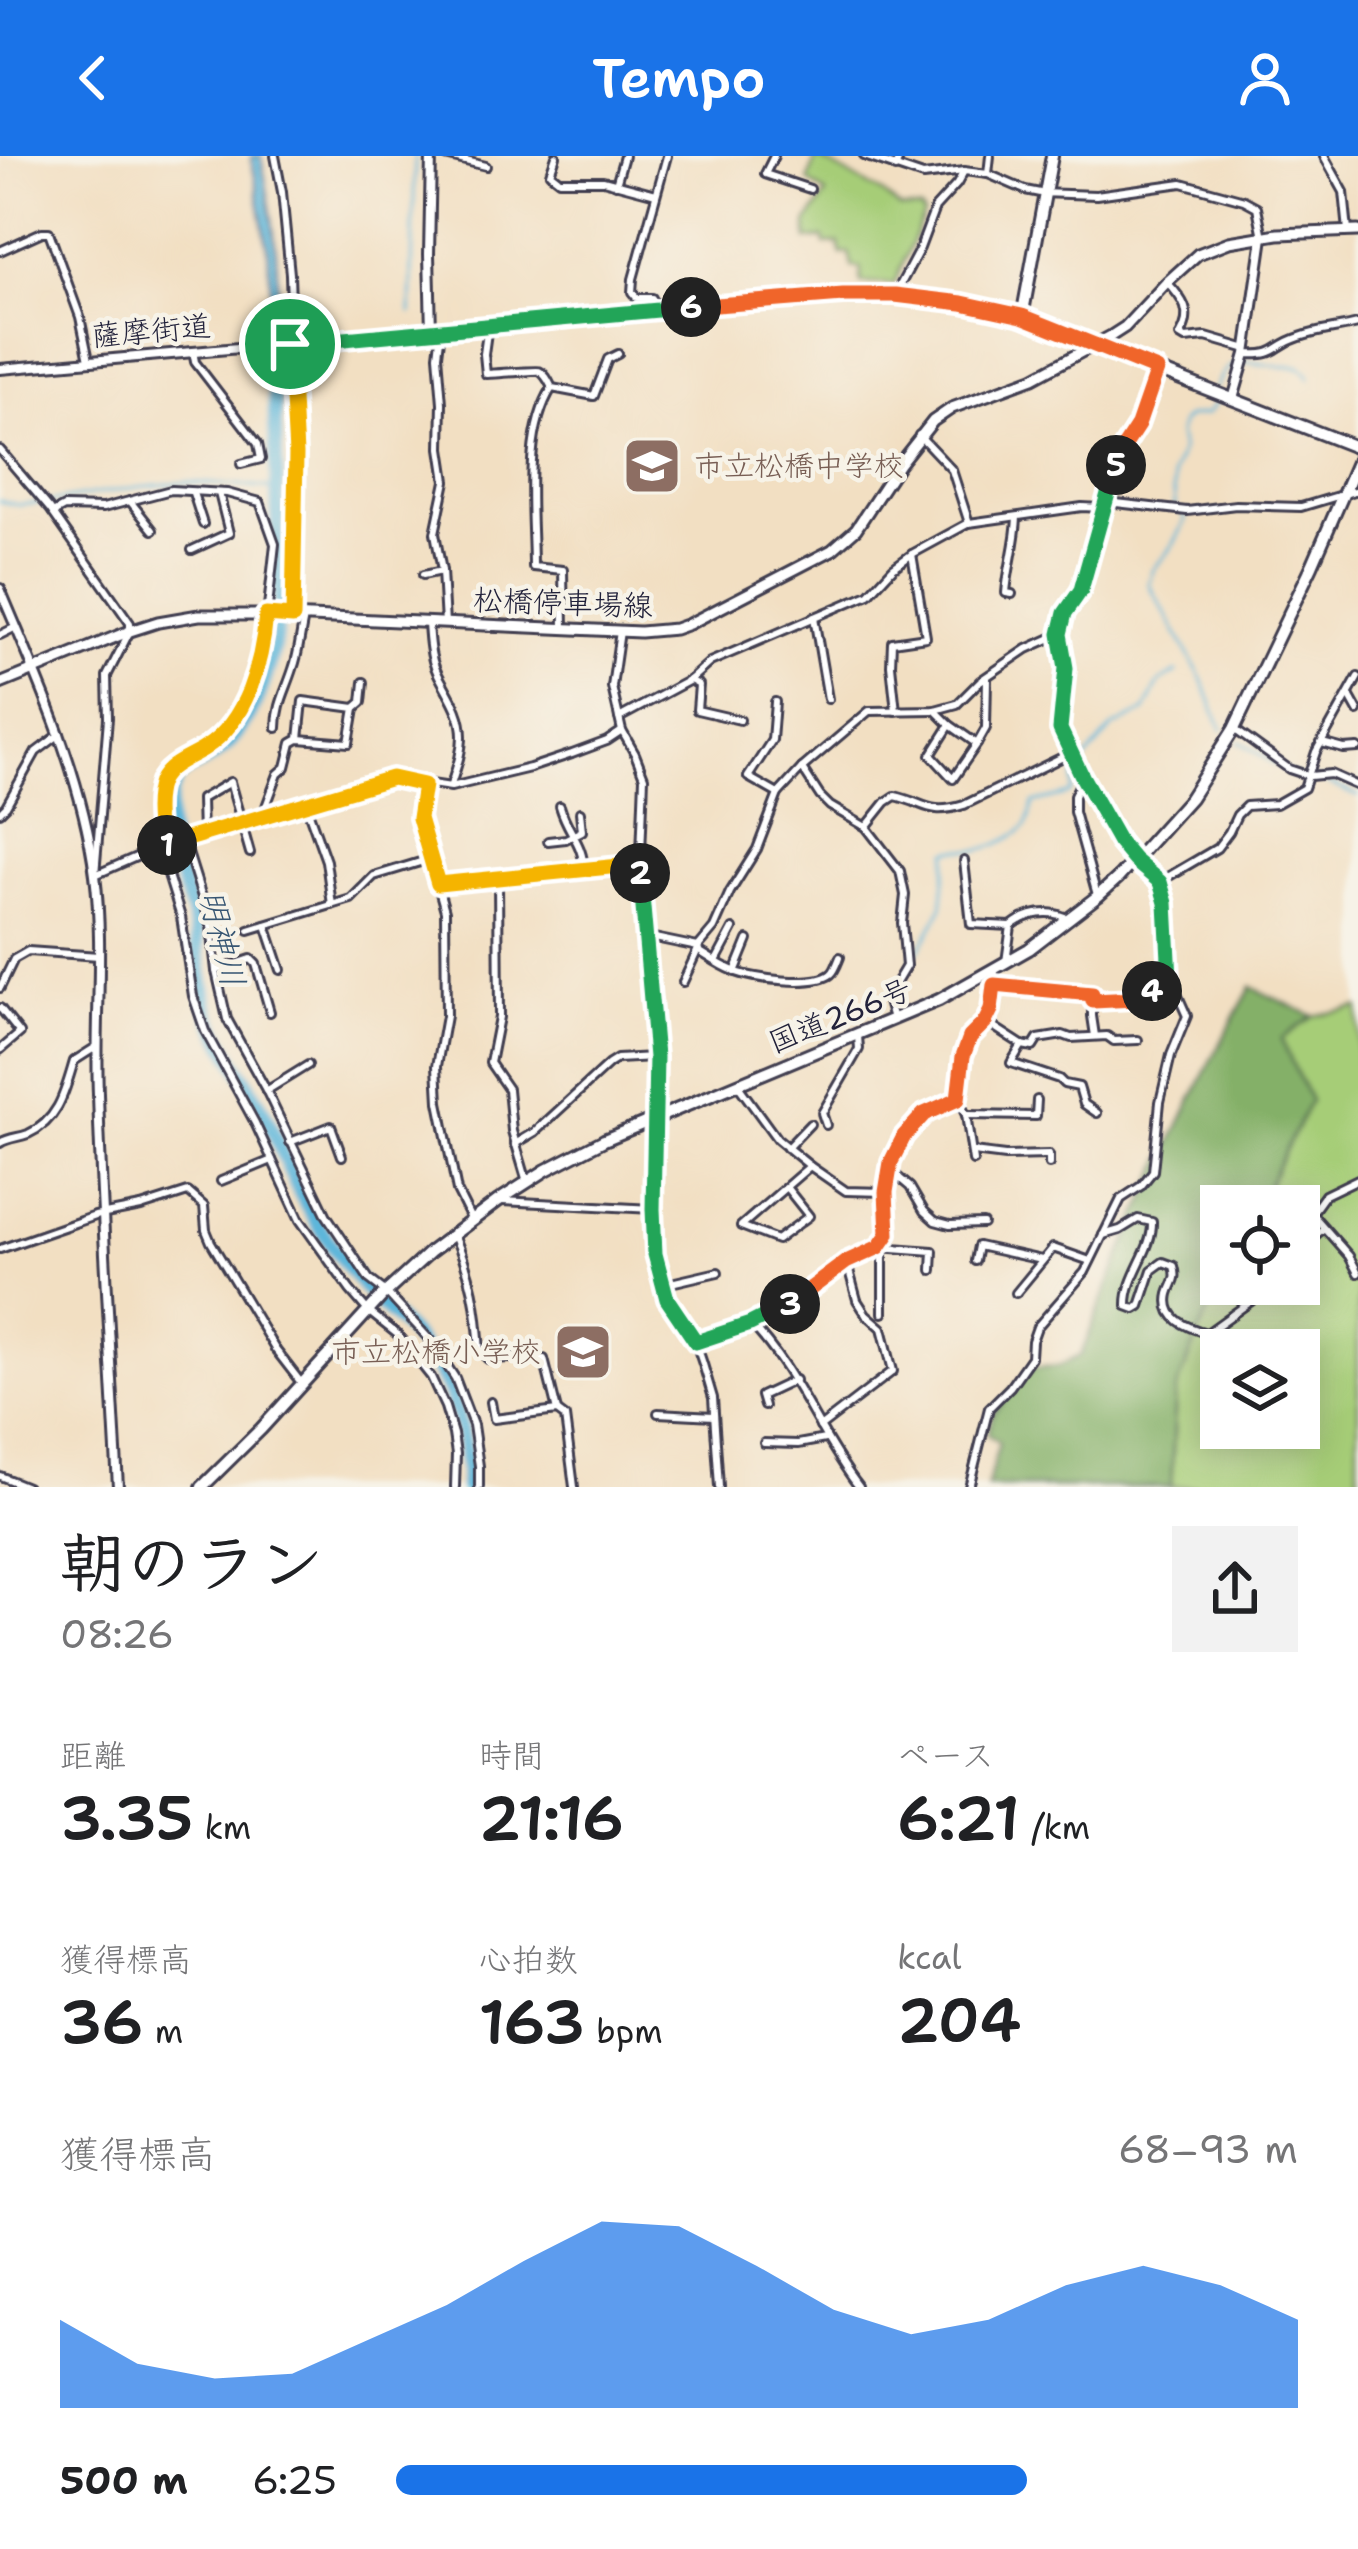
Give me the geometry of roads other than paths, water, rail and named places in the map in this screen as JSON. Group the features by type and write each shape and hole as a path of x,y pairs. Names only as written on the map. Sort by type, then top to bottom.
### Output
{"main road":[{"path":"1052,156 1022,316 1358,448"},
{"name":"松橋停車場線","path":"0,684 130,631 182,617 269,616 660,632 689,625 824,556 856,529 919,435 952,408 1033,378 1125,327 1198,254 1263,237 1353,231"},
{"name":"国道266号","path":"202,1487 385,1293 498,1201 604,1140 939,1000 1001,967 1098,896 1190,798 1234,729 1358,460"}],"street":[{"path":"275,156 290,274 288,344 296,454 293,673 277,710 277,728"},
{"path":"431,156 446,481 435,532 445,624"},
{"path":"445,156 486,166"},
{"path":"556,156 550,172 559,180 604,180 657,195"},
{"path":"616,184 624,156"},
{"path":"656,309 652,298 637,298 632,292 667,156"},
{"path":"774,156 765,174 809,190"},
{"path":"864,156 928,177 964,171 988,174 1025,190 1046,193 1096,196 1156,185 1195,185 1257,207 1263,237 1245,356 1233,399"},
{"path":"895,168 900,156"},
{"path":"988,174 990,156"},
{"path":"1324,156 1344,192 1353,231"},
{"path":"895,295 935,208 964,171"},
{"path":"0,251 49,232 80,317 88,360"},
{"path":"1167,282 1184,301 1187,319 1180,336 1206,337 1245,356 1268,356 1303,336 1358,323"},
{"name":"薩摩街道","path":"0,369 843,295 895,295 1022,316"},
{"path":"488,326 487,374 537,370 552,388 594,395 608,359 618,354"},
{"path":"193,352 195,362 258,444 260,459 241,464"},
{"path":"969,1487 989,1408 1031,1357 1037,1327 1085,1272 1121,1199 1153,1171 1160,1102 1187,1016 1170,978 1166,903 1160,882 1119,842 1060,729 1066,668 1060,634 1065,613 1081,590 1118,456 1138,425 1157,370"},
{"path":"552,388 533,441 533,568 563,570 564,628"},
{"path":"919,435 952,470 969,523"},
{"path":"0,450 51,511 130,623 107,676 95,875 104,1214 118,1487"},
{"path":"51,511 103,508 171,490 260,502 274,544 269,616 253,682 225,730 209,746 170,768 160,782 160,847 181,917 193,996 205,1030 300,1220 431,1377 453,1434 455,1487"},
{"path":"1107,502 1159,510 1301,507 1358,490"},
{"path":"193,491 203,524"},
{"path":"192,550 229,533 220,493"},
{"path":"130,501 153,530"},
{"path":"619,718 690,680 710,662 869,594 912,554 969,523 1101,508 1107,502"},
{"path":"1012,594 1006,593 1017,518"},
{"path":"896,711 892,642 926,637 912,554"},
{"path":"423,574 442,571"},
{"path":"0,589 60,734 78,790 95,875"},
{"path":"814,617 828,699"},
{"path":"428,623 438,675 452,697 462,728 451,787"},
{"path":"0,635 16,627"},
{"path":"620,631 612,687 622,731 644,777 640,864 656,1057 655,1254 667,1299 696,1342 712,1398 719,1487"},
{"path":"683,982 757,849 778,794 802,768 869,711 935,710 957,704 987,676 1060,634"},
{"path":"950,725 932,755 953,779 986,728 987,676"},
{"path":"1160,882 1216,848 1246,806 1270,805 1304,788 1313,760 1358,677"},
{"path":"690,680 699,685 697,710 740,720"},
{"path":"262,818 292,743 298,739 349,743 364,682"},
{"path":"1349,695 1358,711"},
{"path":"298,739 304,701 355,709"},
{"path":"775,702 772,740 748,777 778,794"},
{"path":"935,710 977,744"},
{"path":"1234,729 1288,770 1310,776 1331,774 1358,786"},
{"path":"95,875 160,847 392,778 451,787 530,768 607,741 622,731"},
{"path":"0,812 36,752 60,734"},
{"path":"1322,742 1358,748"},
{"path":"866,827 896,796 932,810 946,810 1071,753"},
{"path":"802,768 830,806 866,827 889,854 903,881 906,966 887,998 892,1019"},
{"path":"1081,771 1074,812 1098,896"},
{"path":"202,836 201,799 230,782 250,853"},
{"path":"424,785 419,818 445,911 446,1016 437,1066 439,1102 458,1191 471,1219"},
{"path":"306,803 326,861 332,905"},
{"path":"560,806 566,826 581,847 584,871"},
{"path":"548,841 582,831 580,812"},
{"path":"181,841 211,926 227,1019 337,1232 369,1279 431,1341 454,1378 473,1425 478,1487"},
{"path":"249,930 351,899 374,876 430,859"},
{"path":"964,861 971,924 1010,926 1021,918 1046,913 1069,920"},
{"path":"438,884 640,864"},
{"path":"498,879 499,1017 490,1063 508,1089 515,1144 527,1182"},
{"path":"266,925 281,970"},
{"path":"1010,926 991,1010 970,1037 963,1056 958,1099 966,1115 973,1156 1049,1155"},
{"path":"716,962 733,929"},
{"path":"645,936 699,949 735,972 754,977 825,978 834,972 840,957"},
{"path":"735,972 748,940"},
{"path":"0,988 14,959 28,951 99,956"},
{"path":"216,970 251,959 270,1012"},
{"path":"1093,1001 1152,994 1156,981 1170,978"},
{"path":"994,985 1092,994 1095,1036"},
{"path":"0,1008 20,1033 0,1051"},
{"path":"985,1022 1033,1047 1038,1039 1063,1036 1138,1040"},
{"path":"826,1126 822,1113 859,1048 858,1033"},
{"path":"1022,1045 1011,1063 1079,1087 1084,1104 1097,1113"},
{"path":"0,1142 29,1133 61,1107 74,1061 98,1046"},
{"path":"515,1144 617,1059 656,1057"},
{"path":"266,1091 308,1065"},
{"path":"737,1084 777,1139 811,1166 846,1191 886,1192"},
{"path":"884,1313 881,1248 888,1234 889,1170 904,1136 919,1119 958,1099"},
{"path":"966,1115 1036,1116 1037,1100"},
{"path":"787,1148 810,1124"},
{"path":"290,1142 331,1126 342,1156"},
{"path":"221,1181 272,1160"},
{"path":"786,1187 809,1216 777,1240 741,1226 786,1187 811,1166"},
{"path":"889,1170 910,1187 935,1221 983,1224"},
{"path":"1320,1202 1325,1195 1358,1179"},
{"path":"0,1249 188,1192 204,1207 206,1230 237,1288 302,1384"},
{"path":"498,1201 653,1209"},
{"path":"1103,1235 1138,1219 1152,1222 1152,1235 1127,1292 1127,1306 1140,1306 1152,1270 1163,1262 1174,1266 1177,1277 1168,1297 1169,1310 1177,1321 1200,1330"},
{"path":"1320,1223 1358,1273"},
{"path":"1320,1232 1324,1228"},
{"path":"453,1233 478,1308 479,1351 488,1359 544,1359 557,1411"},
{"path":"975,1261 978,1246 1044,1261"},
{"path":"696,1342 750,1324 797,1301 846,1262 881,1248 932,1251 932,1270"},
{"path":"1016,1293 1053,1248 1090,1261"},
{"path":"820,1427 893,1371 882,1328 857,1300 846,1262"},
{"path":"662,1285 718,1272"},
{"path":"1213,1329 1246,1305"},
{"path":"750,1324 795,1380 856,1486"},
{"path":"764,1406 761,1396 795,1380"},
{"path":"491,1402 494,1419 557,1411 566,1417 574,1487"},
{"path":"658,1414 714,1416"},
{"path":"764,1443 825,1439"},
{"path":"0,1476 28,1487"}],"water":[{"path":"251,156 261,156 273,223 277,267 274,336 265,335 271,293 268,250"}],"waterway":[{"path":"411,313 415,156"},
{"name":"明神川","path":"272,319 280,591 273,649 263,686 246,721 222,750 178,779 169,806 169,831 214,1022 318,1224 367,1291 422,1347 445,1383 464,1444 466,1487"},
{"path":"1216,387 1227,369 1240,363 1298,367 1310,378"},
{"path":"1175,506 1173,473 1181,450 1181,423 1187,417 1207,414 1216,402"},
{"path":"49,502 188,482 278,489"},
{"path":"0,501 40,503"},
{"path":"1182,512 1186,519 1149,584 1202,679 1222,729"},
{"path":"912,958 942,908 948,851 977,850 1005,840 1025,827 1033,803 1069,794 1084,761 1112,728 1145,711 1159,683 1177,672"},
{"path":"1239,741 1302,778"},
{"path":"1316,778 1358,796"}],"place":[{"name":"市立松橋中学校","path":"652,466"},
{"name":"市立松橋小学校","path":"583,1352"}]}
